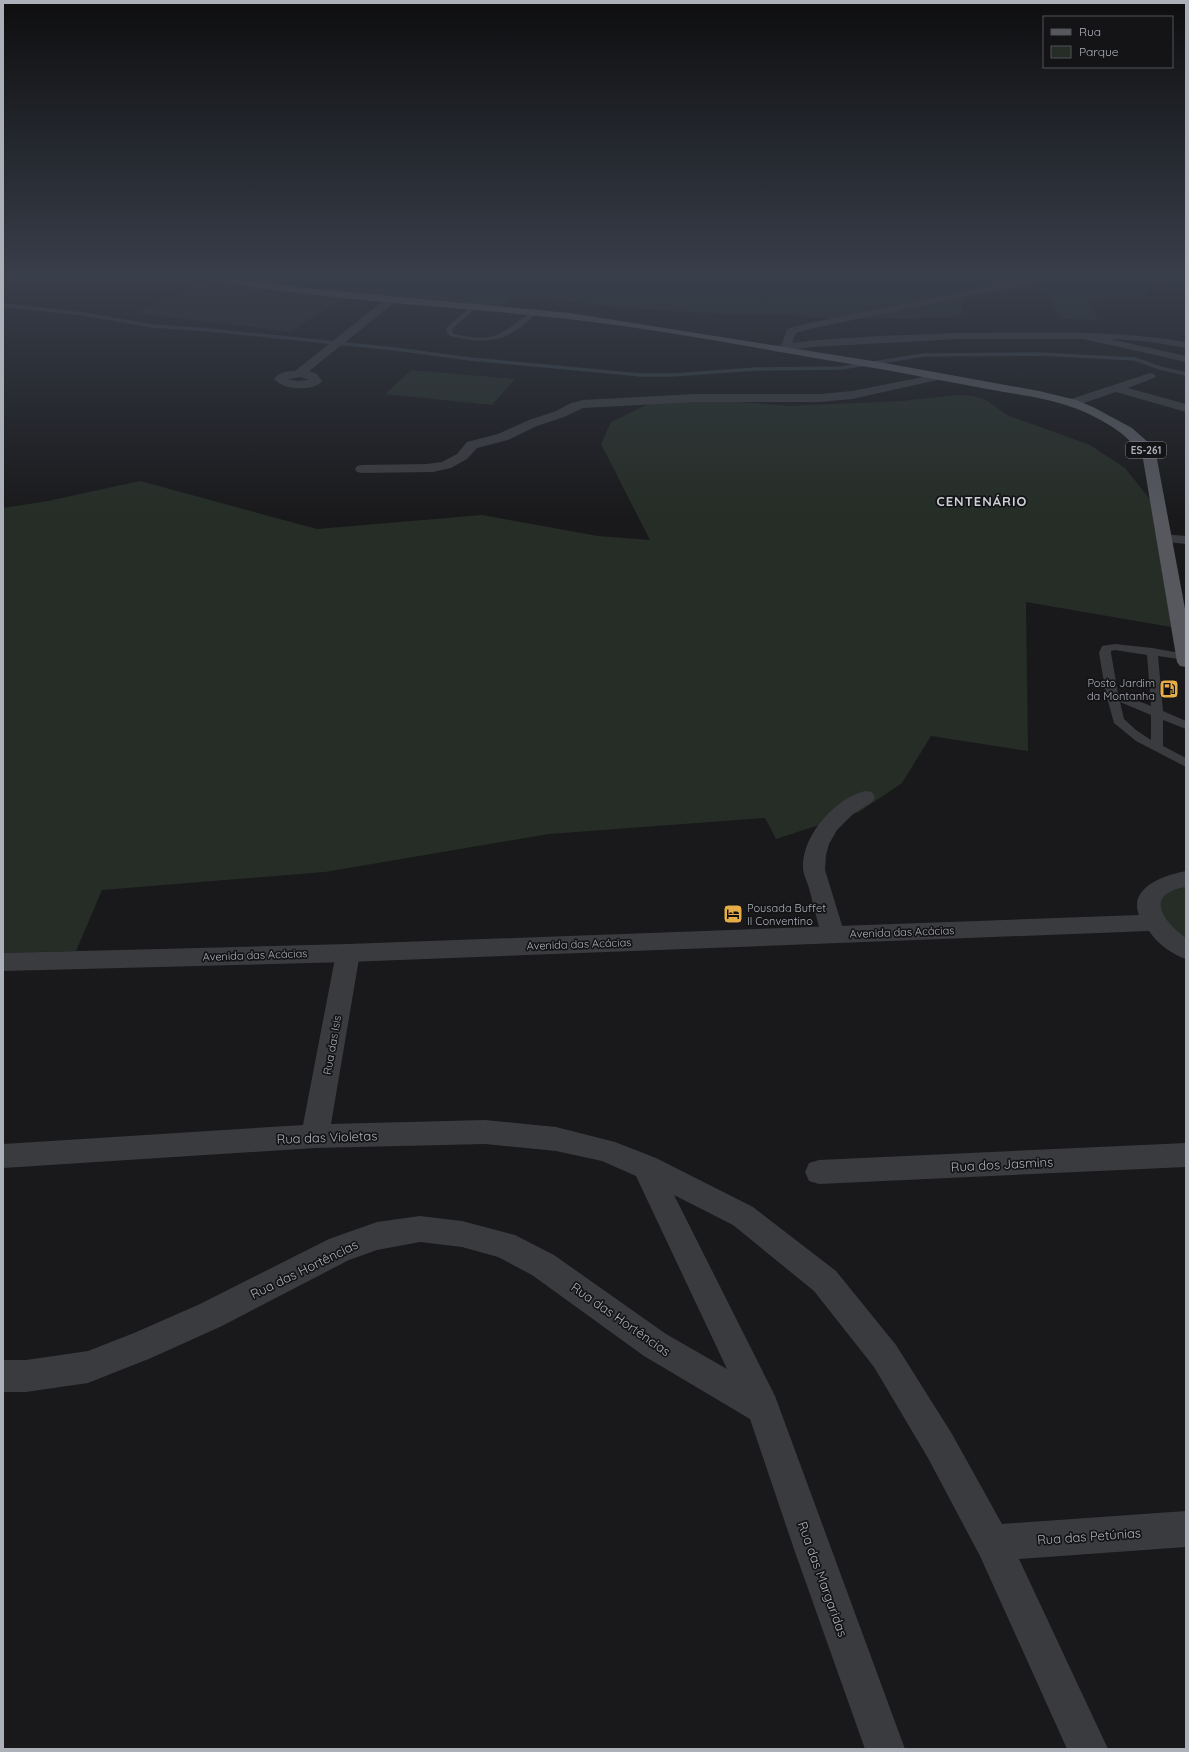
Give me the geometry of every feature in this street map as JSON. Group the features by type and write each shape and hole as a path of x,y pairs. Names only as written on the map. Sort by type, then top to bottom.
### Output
{"main road":[{"name":"ES-261","path":"822,355 1032,394 1072,403 1115,422 1128,431 1144,446 1150,459 1162,538 1182,631 1186,660"}],"street":[{"path":"298,374 322,355"},
{"path":"1167,355 1186,359"},
{"path":"1072,403 1150,376"},
{"path":"362,469 427,469 442,467 459,459 474,444 503,437 533,423 560,414 575,406 695,398 820,398 852,395 938,377"},
{"path":"1116,388 1186,408"},
{"path":"1162,538 1186,540"},
{"path":"833,935 814,869 814,854 820,837 835,818 849,806 865,797"},
{"path":"1186,879 1165,883 1153,892 1149,907 1154,923 1169,939 1186,950"},
{"name":"Avenida das Acácias","path":"3,962 348,953 1154,923"},
{"name":"Rua das Isis","path":"316,1136 348,953"},
{"name":"Rua das Violetas","path":"3,1156 316,1136 493,1133 556,1139 605,1150 646,1167 743,1216 826,1281 885,1356 940,1446 992,1543 1088,1749"},
{"name":"Rua dos Jasmins","path":"819,1172 1186,1155"},
{"name":"Rua das Margaridas","path":"646,1167 763,1408 813,1552 885,1749"},
{"name":"Rua das Hortências","path":"3,1376 26,1376 88,1367 140,1347 211,1316 340,1249 377,1236 420,1230 462,1234 504,1245 536,1262 655,1345 763,1408"},
{"name":"Rua das Petúnias","path":"992,1543 1186,1529"}],"lane":[{"path":"1186,660 1152,651 1115,647 1106,648 1105,653 1118,720 1123,727 1186,763"},
{"path":"1152,651 1157,712 1157,747"},
{"path":"1112,694 1186,725"}],"green space":[{"path":"411,370 515,379 492,405 385,394"},
{"path":"956,395 973,396 988,401 1007,415 1090,445 1125,468 1153,503 1171,627 1026,602 1028,751 931,736 902,783 859,812 776,839 765,818 549,834 325,872 102,890 76,951 3,953 3,508 48,501 140,481 317,529 482,515 598,536 650,540 601,444 611,422 648,404 732,397 737,402 788,406 902,401"},
{"path":"1186,886 1186,943 1180,939 1158,909 1165,895"}],"waterway":[{"path":"438,355 641,375 672,375 756,369 841,368 924,355 952,355"},
{"path":"1054,355 1135,359 1160,368 1186,374"}],"place":[{"name":"Posto Jardim da Montanha","path":"1169,689"},
{"name":"Pousada Buffet Il Conventino","path":"733,914"}],"district":[{"name":"CENTENÁRIO","path":"982,501"}]}
